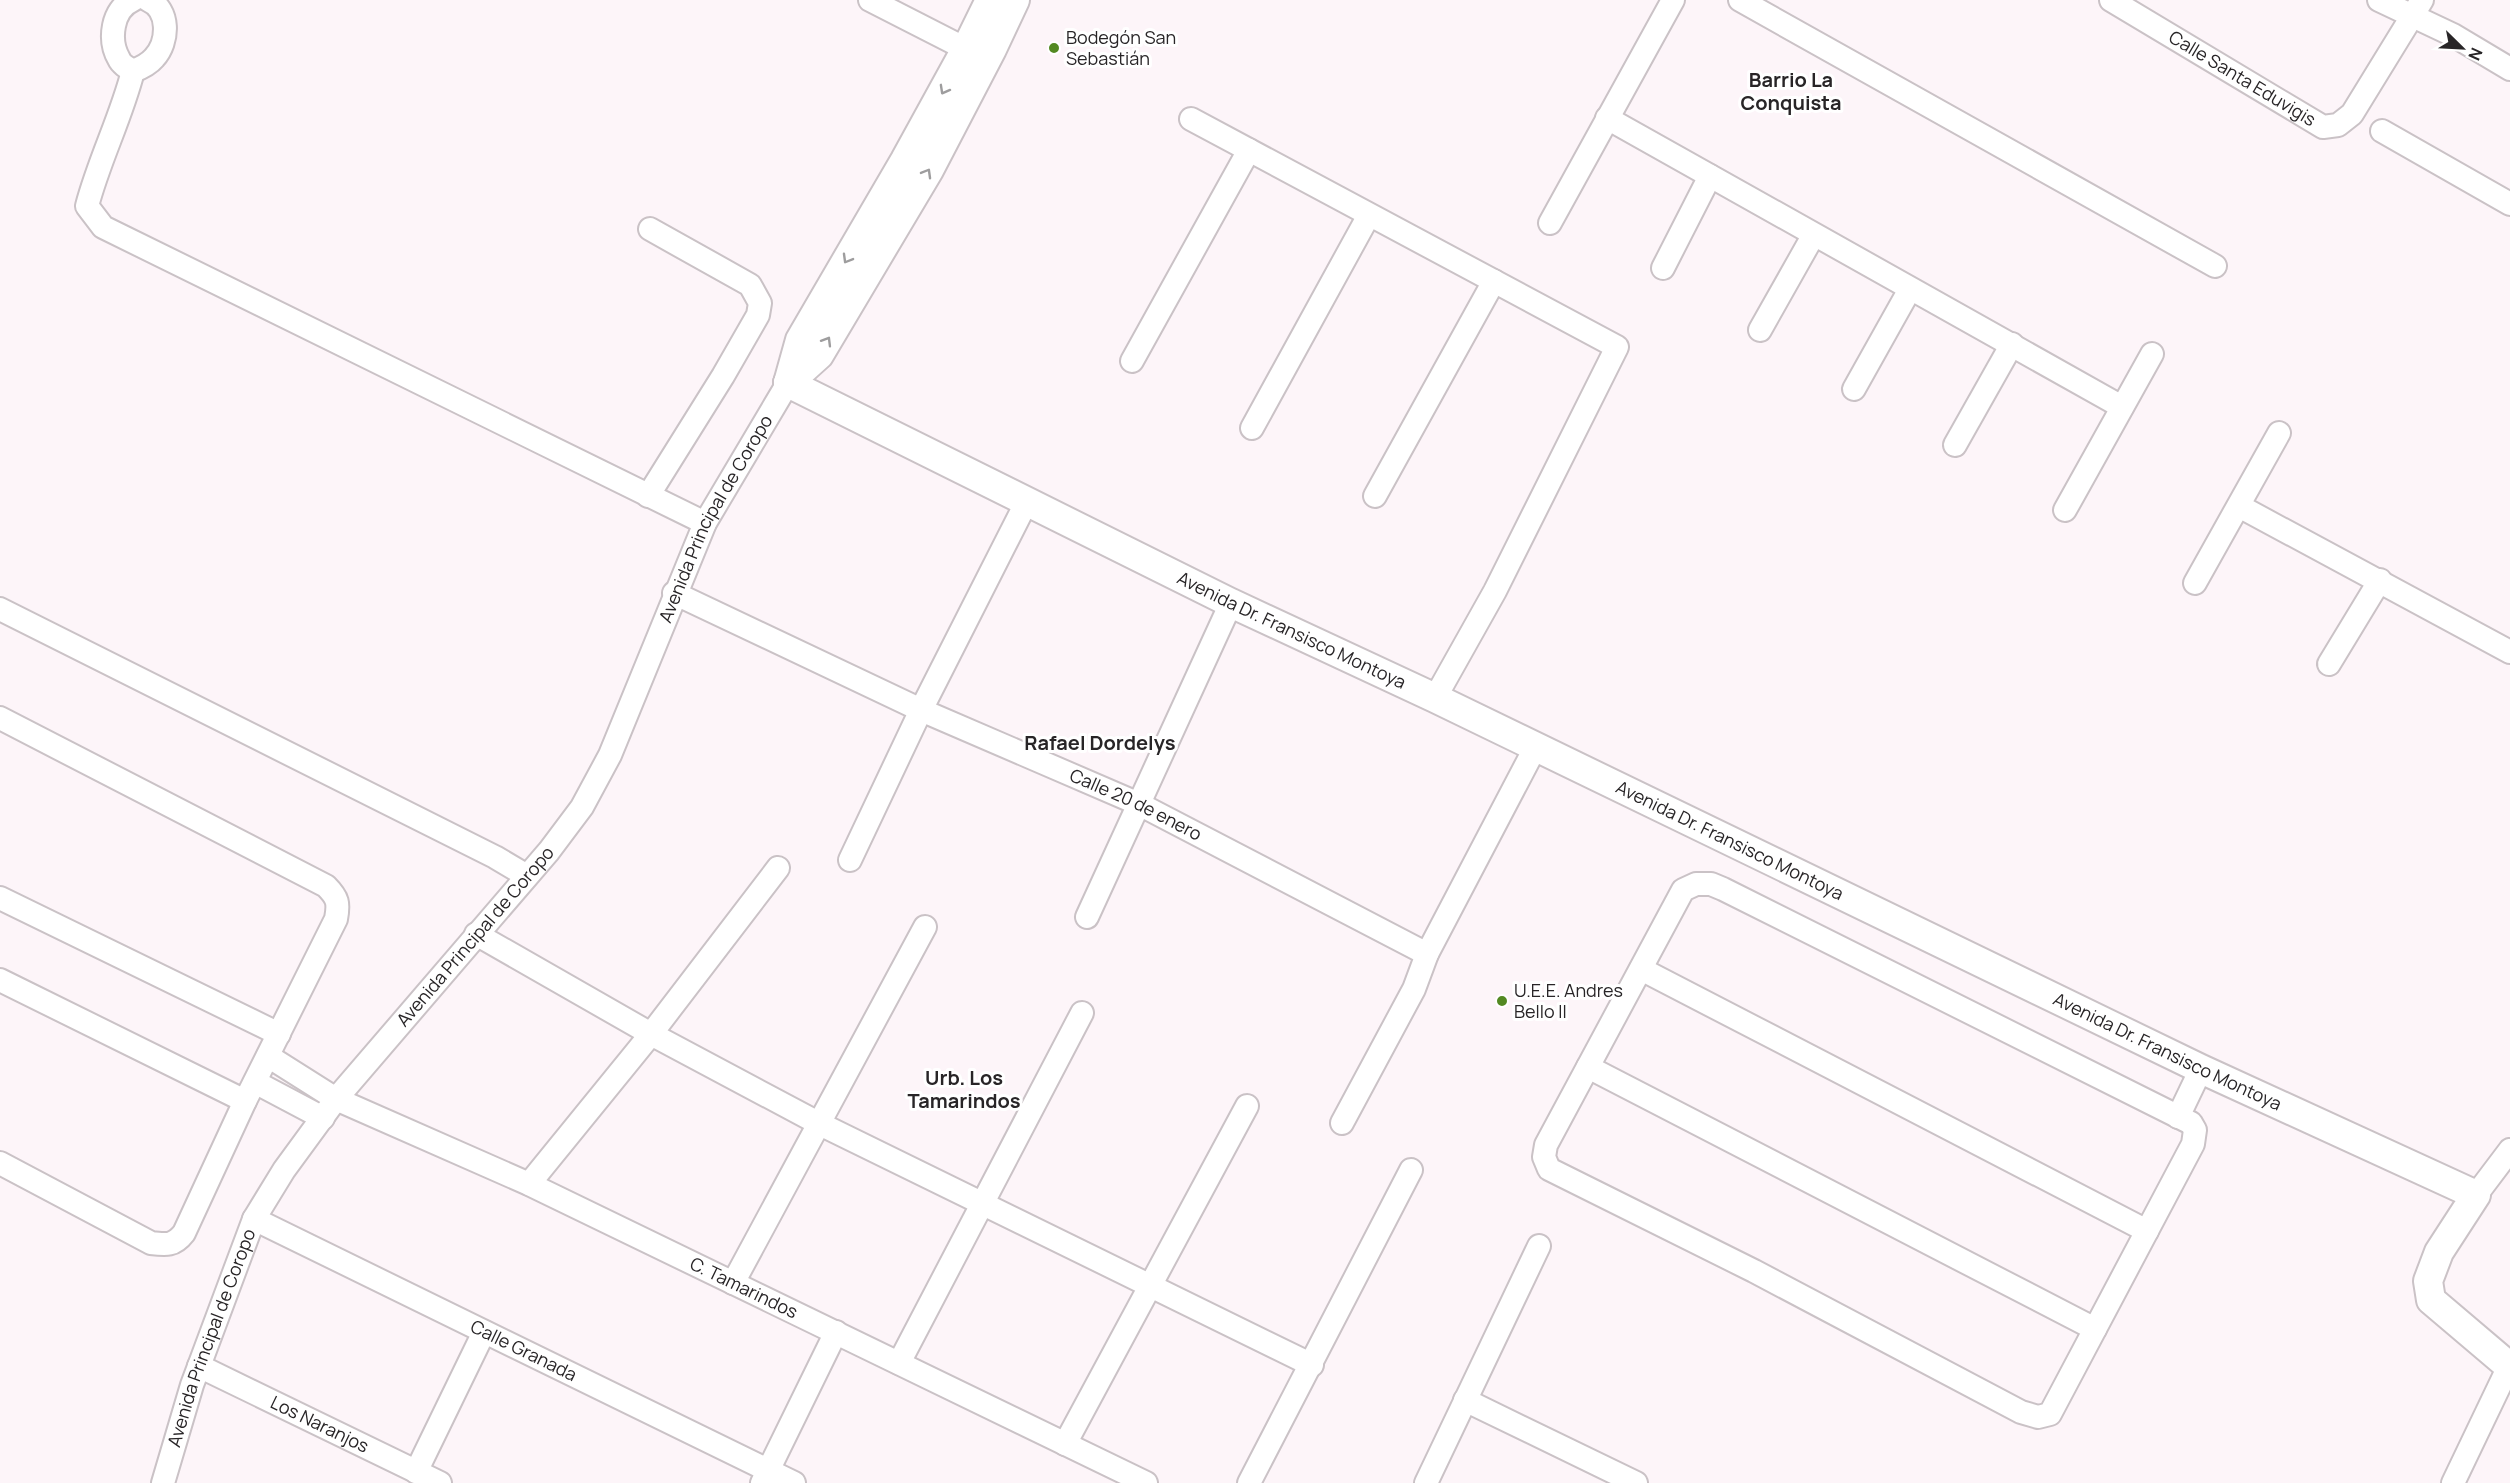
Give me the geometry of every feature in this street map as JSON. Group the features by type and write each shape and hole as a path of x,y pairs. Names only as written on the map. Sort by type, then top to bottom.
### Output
{"main road":[{"name":"Avenida Principal de Coropo","path":"788,383 800,340 905,160 966,50 990,0"},
{"name":"Avenida Principal de Coropo","path":"788,383 819,355 929,170 1015,0"},
{"name":"Avenida Dr. Fransisco Montoya","path":"788,383 1231,603 1435,699 2201,1069 2476,1195"},
{"path":"2476,1195 2439,1252 2428,1281 2431,1300 2509,1367"}],"street":[{"path":"133,0 125,3 113,22 114,46 119,61 133,71"},
{"path":"148,0 157,4 165,16 164,36 156,57 133,71 125,104 94,178 87,206 103,227 705,523"},
{"path":"870,0 966,50"},
{"path":"1550,223 1672,0"},
{"path":"1740,0 2215,266"},
{"name":"Calle Santa Eduvigis","path":"2111,0 2323,128 2338,125 2352,114 2416,8"},
{"path":"2379,0 2416,8 2453,35 2510,69"},
{"path":"1607,118 1812,236 2012,344 2122,407"},
{"path":"1191,119 1617,347 1495,591 1435,699"},
{"path":"2382,131 2510,204"},
{"path":"1132,361 1249,150"},
{"path":"1663,268 1710,176"},
{"path":"1252,428 1369,215"},
{"path":"648,496 723,376 758,315 759,303 750,285 650,229"},
{"path":"1760,330 1812,236"},
{"path":"1375,496 1494,281"},
{"path":"1854,389 1910,289"},
{"path":"1955,445 2012,344"},
{"path":"2065,510 2152,354"},
{"name":"Avenida Principal de Coropo","path":"163,1483 199,1366 254,1219 284,1170 336,1099 527,876 582,807 610,755 674,593 705,523 788,383"},
{"path":"2195,583 2279,433"},
{"path":"850,860 921,710 1026,503"},
{"path":"2239,506 2510,652"},
{"path":"2329,664 2380,580"},
{"name":"Calle 20 de enero","path":"674,593 921,710 1139,804 1427,954"},
{"path":"1087,917 1231,603"},
{"path":"0,609 495,857 527,876"},
{"path":"0,718 326,886 336,895 339,903 336,919 250,1091 184,1233 177,1242 171,1245 151,1243 0,1162"},
{"path":"1342,1123 1414,989 1427,954 1535,748"},
{"path":"529,1184 651,1034 778,868"},
{"path":"1696,884 1711,884 2191,1123 2195,1138 2050,1414 2029,1416 1754,1271 1549,1169 1544,1157 1546,1145 1588,1067 1683,890 1696,884"},
{"path":"0,898 279,1034"},
{"path":"733,1283 925,927"},
{"path":"476,934 651,1034 820,1124 1312,1365"},
{"path":"1641,969 2147,1231"},
{"path":"0,980 250,1091 322,1118"},
{"path":"899,1363 1082,1013"},
{"name":"C. Tamarindos","path":"268,1056 336,1099 529,1184 1145,1483"},
{"path":"1588,1067 2095,1329"},
{"path":"2178,1117 2201,1069"},
{"path":"1065,1444 1247,1106"},
{"path":"2476,1195 2510,1150"},
{"path":"1249,1483 1411,1170"},
{"name":"Calle Granada","path":"254,1219 484,1332 765,1477 794,1483"},
{"path":"1426,1483 1539,1246"},
{"path":"416,1472 484,1332"},
{"path":"765,1477 836,1332"},
{"name":"Los Naranjos","path":"199,1366 440,1483"},
{"path":"2453,1483 2509,1367"},
{"path":"1465,1400 1636,1483"}],"place":[{"name":"Bodegón San Sebastián","path":"1054,48"},
{"name":"U.E.E. Andres Bello II","path":"1502,1001"}],"district":[{"name":"Barrio La Conquista","path":"1791,92"},
{"name":"Rafael Dordelys","path":"1100,743"},
{"name":"Urb. Los Tamarindos","path":"964,1090"}]}
